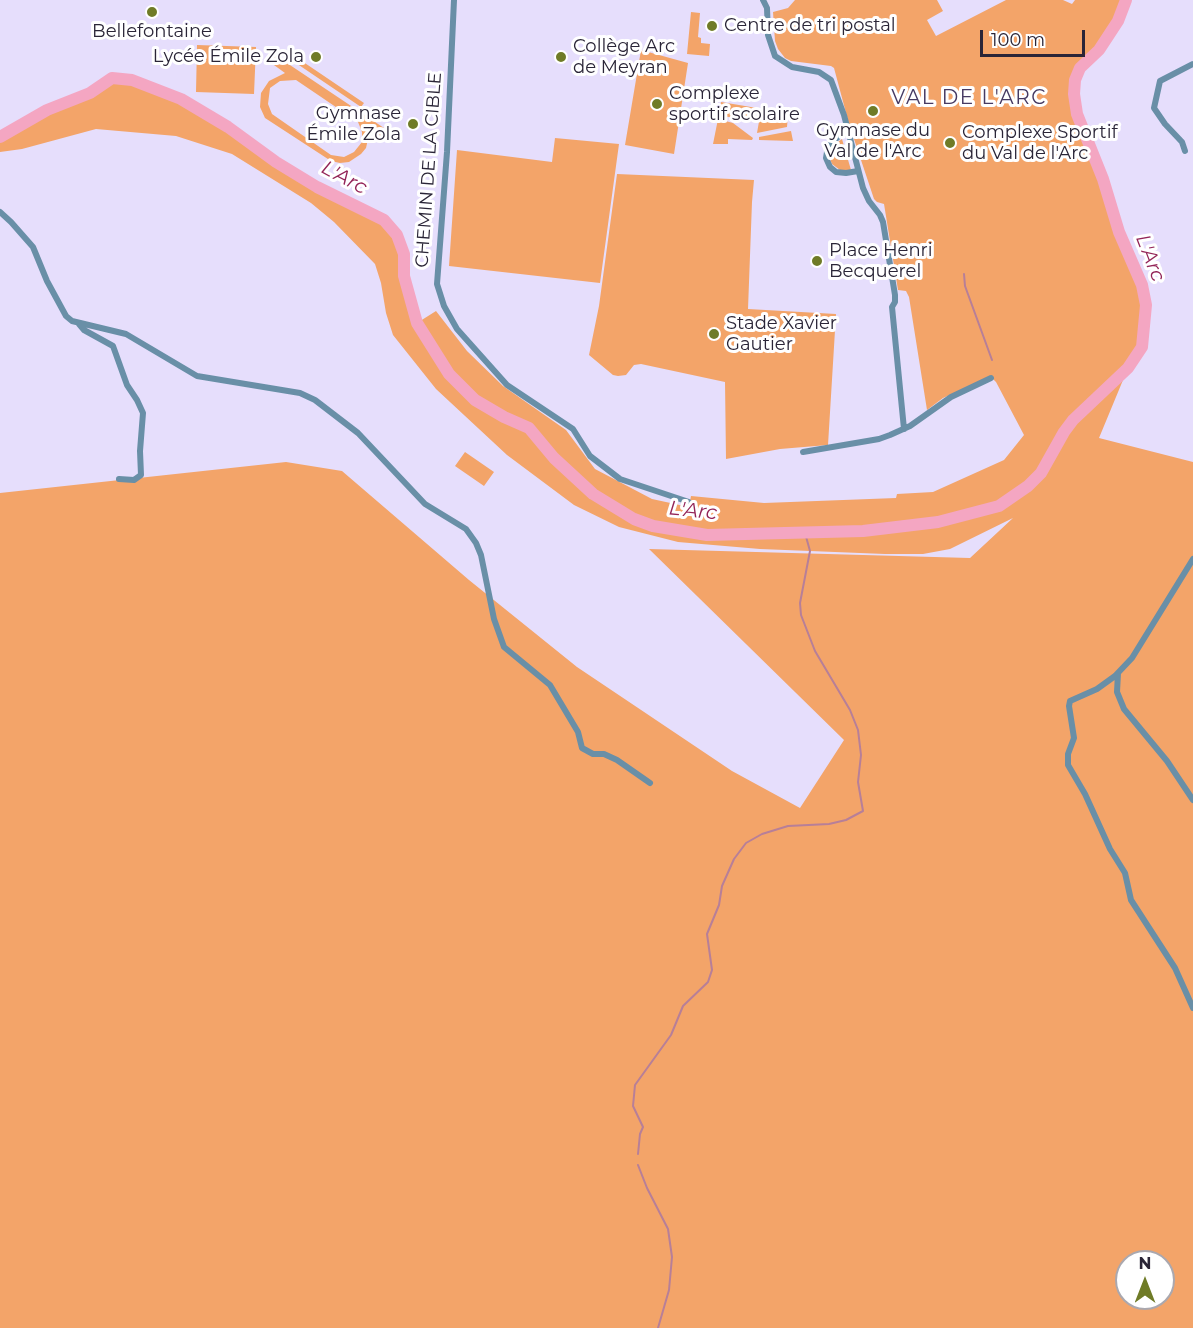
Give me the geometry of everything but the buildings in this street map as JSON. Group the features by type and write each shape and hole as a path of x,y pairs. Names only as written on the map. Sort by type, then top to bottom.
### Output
{"street":[{"name":"CHEMIN DE LA CIBLE","path":"454,0 447,152 437,284 444,306 457,329 507,385 573,429 590,456 620,479 689,502"},
{"path":"763,0 767,8 768,35 775,56 792,67 814,70 831,80 858,171 869,201 880,214 883,222 895,295 892,307 904,429"},
{"path":"1185,151 1182,142 1154,108 1160,81 1193,64"},
{"path":"847,128 845,134 839,136 828,146 826,158 830,167 836,172 858,171"},
{"path":"0,212 33,247 47,281 66,316 84,330 113,346 127,385 143,413 141,475 134,480 119,479"},
{"path":"79,324 126,334 197,376 300,393 315,400 358,433 425,504 466,529 477,543 494,619 504,647 550,686 578,732 582,747 593,754 604,754 617,760 650,783"},
{"path":"803,452 879,439 904,429 945,401 991,378"},
{"path":"1193,559 1132,658 1097,689 1070,701 1074,738 1068,754 1068,765 1085,794 1110,849 1125,873 1131,900 1175,968 1193,1008"},
{"path":"1118,672 1117,692 1124,709 1167,761 1193,800"}],"shaded area":[{"path":"795,0 937,0 943,11 927,20 936,36 1006,0 1063,0 1072,4 1075,0 1126,0 1118,21 1099,50 1080,68 1075,80 1074,94 1077,114 1103,179 1119,232 1140,277 1146,305 1142,347 1128,368 1099,438 1193,462 1193,1328 0,1328 0,493 286,462 342,471 469,580 577,667 732,771 800,808 844,740 649,549 970,558 1013,518 950,549 923,554 760,549 678,542 619,527 574,505 507,455 436,389 393,335 375,264 334,222 311,203 232,154 176,136 96,129 22,149 0,152 0,137 47,110 90,93 112,78 132,80 181,99 228,127 276,162 323,190 384,220 397,235 404,254 404,276 417,323 436,311 467,351 503,386 566,430 595,469 652,499 689,507 691,496 764,503 896,498 897,494 933,492 1004,460 1024,435 996,382 991,377 943,398 927,410 909,297 906,291 898,290 884,204 874,199 849,124 834,68 785,58 775,41 773,12 788,8"},
{"path":"691,12 700,13 698,37 701,38 701,43 710,44 709,56 687,54"},
{"path":"197,45 256,47 254,94 196,92"},
{"name":"Complexe sportif scolaire","path":"641,50 688,63 674,154 625,145"},
{"path":"272,53 384,128 381,136 367,128 366,148 349,162 340,163 331,161 265,118 260,107 261,93 269,81 285,73 267,60","holes":["296,80 358,122 362,132 362,142 354,152 344,157 331,155 272,114 268,104 270,88 280,81"]},
{"path":"290,53 364,103 361,107 287,57"},
{"path":"721,102 757,108 740,121 718,115"},
{"path":"761,110 788,115 787,127 757,133"},
{"path":"718,119 733,123 753,138 752,140 728,139 728,144 713,144"},
{"path":"791,131 793,141 759,140 759,137"},
{"path":"555,138 619,144 600,283 449,266 457,150 552,162"},
{"path":"842,139 851,170 840,170 832,164 830,159 832,146"},
{"name":"Stade Xavier Gautier","path":"617,174 754,180 748,309 836,314 828,445 780,449 726,459 725,382 641,364 634,365 626,375 618,376 613,375 589,355 599,306"},
{"path":"465,452 494,472 484,486 455,466"}],"waterway":[{"name":"L'Arc","path":"0,137 47,110 90,93 112,78 132,80 181,99 228,127 276,162 317,187 384,220 397,235 404,254 404,276 417,323 449,374 475,400 529,428 554,458 593,494 634,519 653,526 707,535 863,531 938,522 999,506 1028,486 1041,473 1073,420 1128,368 1142,347 1146,305 1142,285 1119,232 1103,179 1077,114 1074,94 1075,80 1080,68 1099,50 1118,21 1126,0"},
{"path":"964,274 965,286 992,360"},
{"path":"638,1154 643,1127 633,1106 635,1085 671,1035 683,1006 708,982 712,970 707,934 719,905 722,886 734,859 746,843 762,834 788,826 829,824 846,820 863,811 858,782 861,755 858,730 850,710 815,651 801,615 800,603 810,551 805,533"},
{"path":"638,1165 668,1229 672,1257 669,1290 658,1328"}],"place":[{"name":"Bellefontaine","path":"152,12"},
{"name":"Centre de tri postal","path":"712,26"},
{"name":"Lycée Émile Zola","path":"316,57"},
{"name":"Collège Arc de Meyran","path":"561,57"},
{"name":"Complexe sportif scolaire","path":"657,104"},
{"name":"Gymnase du Val de l'Arc","path":"873,111"},
{"name":"Gymnase Émile Zola","path":"413,124"},
{"name":"Complexe Sportif du Val de l'Arc","path":"950,143"},
{"name":"Place Henri Becquerel","path":"817,261"},
{"name":"Stade Xavier Gautier","path":"714,334"}],"district":[{"name":"VAL DE L'ARC","path":"969,98"}]}
